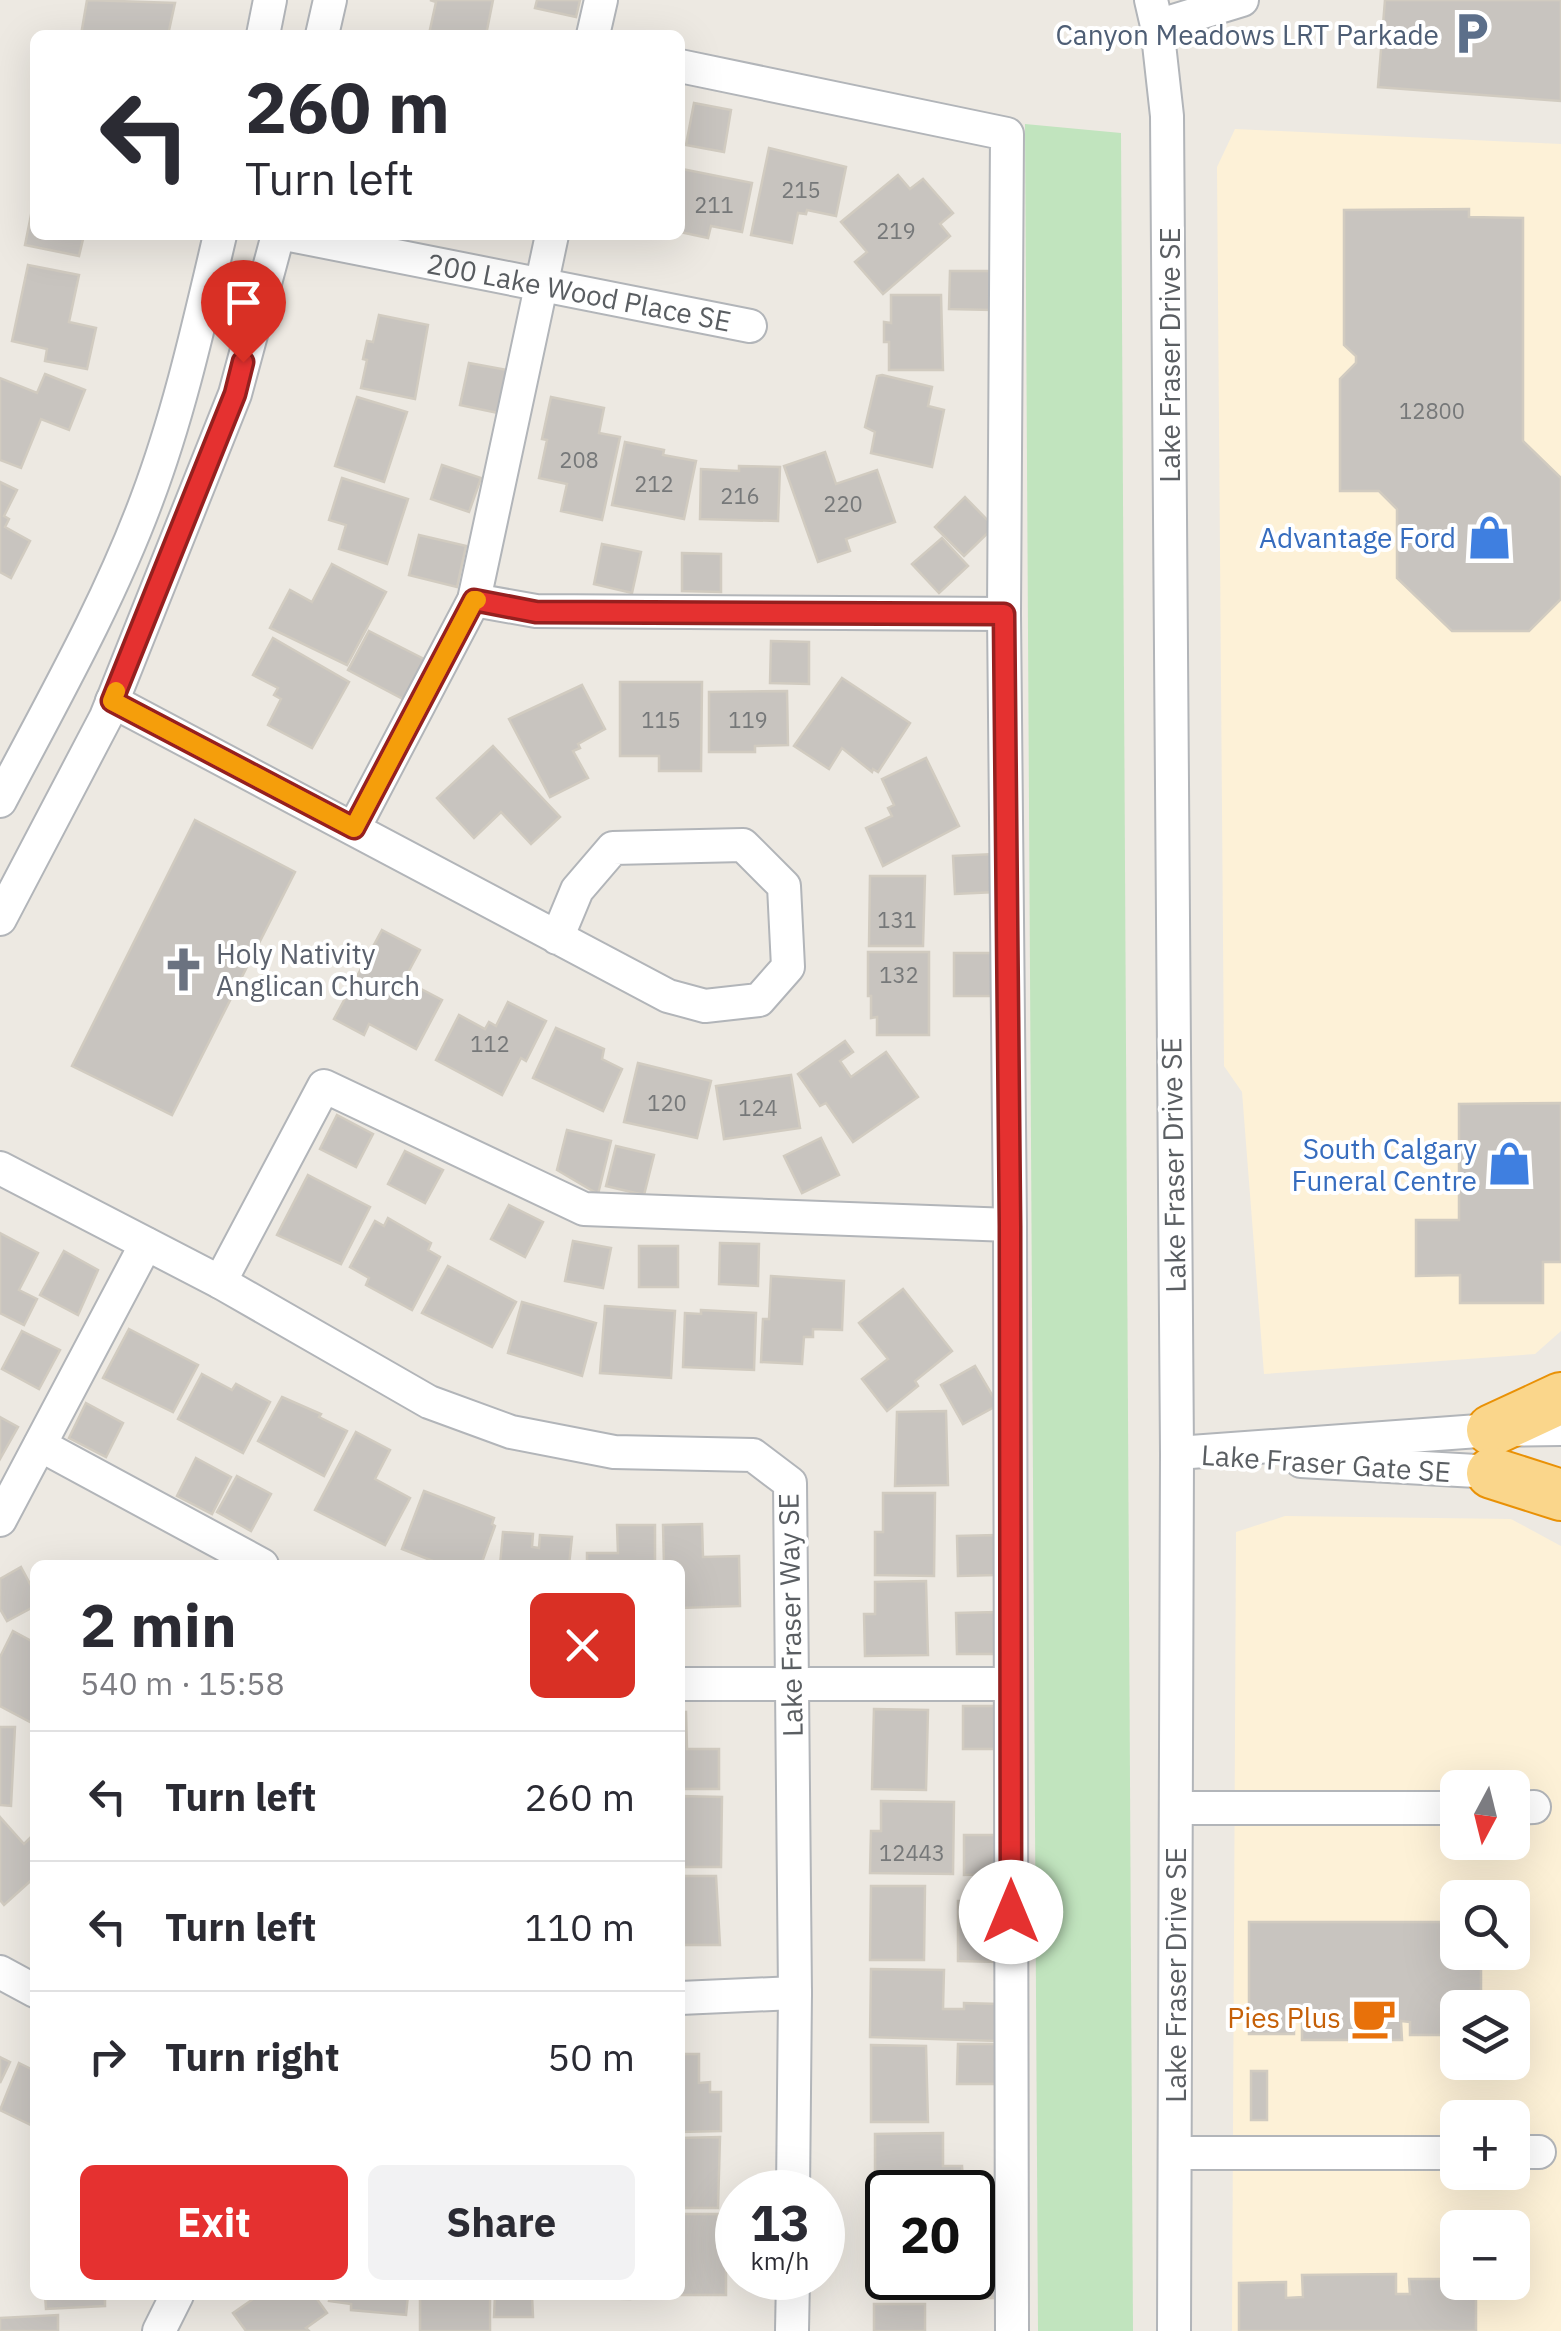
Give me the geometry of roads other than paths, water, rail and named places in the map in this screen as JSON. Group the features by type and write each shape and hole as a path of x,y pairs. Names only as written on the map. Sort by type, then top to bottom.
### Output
{"highway":[{"path":"1561,1398 1492,1452 1561,1495"}],"street":[{"path":"265,30 270,0"},
{"path":"323,30 330,0"},
{"path":"594,30 601,0"},
{"path":"1154,13 1242,0"},
{"name":"Lake Fraser Drive SE","path":"1154,13 1168,116 1177,1453 1174,2331"},
{"path":"685,67 1007,134 1004,614 1010,1226 1012,2331"},
{"path":"0,800 89,632 147,499 193,352 219,240"},
{"path":"0,919 112,701 235,394 277,240"},
{"name":"200 Lake Wood Place SE","path":"315,240 750,326"},
{"path":"354,828 474,600 551,240"},
{"path":"474,600 536,612 1004,614"},
{"path":"112,701 556,938 668,996 704,1006 759,1000 788,967 784,886 743,846 612,848 577,890 556,938"},
{"path":"220,1282 324,1086 584,1209 1010,1226"},
{"name":"Lake Fraser Way SE","path":"0,1168 220,1282 429,1402 511,1432 614,1452 753,1455 790,1483 793,2170"},
{"path":"0,1520 146,1244"},
{"name":"Lake Fraser Gate SE","path":"1492,1452 1561,1429"},
{"path":"40,1445 253,1560"},
{"name":"Lake Fraser Gate SE","path":"1177,1453 1492,1452 1561,1472"},
{"path":"685,1684 1010,1684"},
{"path":"1176,1808 1440,1808"},
{"path":"0,1972 30,1989"},
{"path":"685,1998 795,1993"},
{"path":"1175,2153 1440,2153"},
{"path":"158,2331 174,2300"},
{"path":"792,2300 792,2331"}],"place":[{"name":"Canyon Meadows LRT Parkade","path":"1472,34"},
{"name":"Advantage Ford","path":"1489,537"},
{"name":"Holy Nativity Anglican Church","path":"183,969"},
{"name":"South Calgary Funeral Centre","path":"1510,1164"},
{"name":"Pies Plus","path":"1374,2017"}]}
